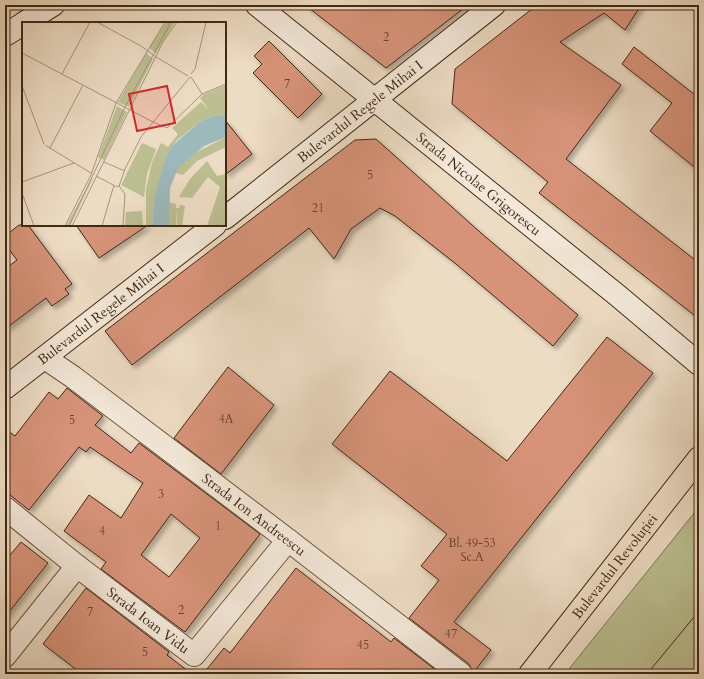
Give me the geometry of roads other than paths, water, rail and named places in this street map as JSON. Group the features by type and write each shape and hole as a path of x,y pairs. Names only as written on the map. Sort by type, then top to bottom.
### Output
{"main road":[{"name":"Bulevardul Revoluției","path":"530,674 699,458"}],"street":[{"path":"26,22 53,5"},
{"name":"Strada Nicolae Grigorescu","path":"257,5 699,364"},
{"name":"Bulevardul Regele Mihai I","path":"226,217 494,5"},
{"path":"5,35 22,24"},
{"name":"Bulevardul Regele Mihai I","path":"5,388 214,226"},
{"name":"Strada Ion Andreescu","path":"45,358 73,377 288,540 461,674"},
{"name":"Strada Ioan Vidu","path":"5,508 77,566 194,655 288,540"},
{"path":"5,656 77,566"}],"tram line":[{"path":"647,674 699,611"}]}
